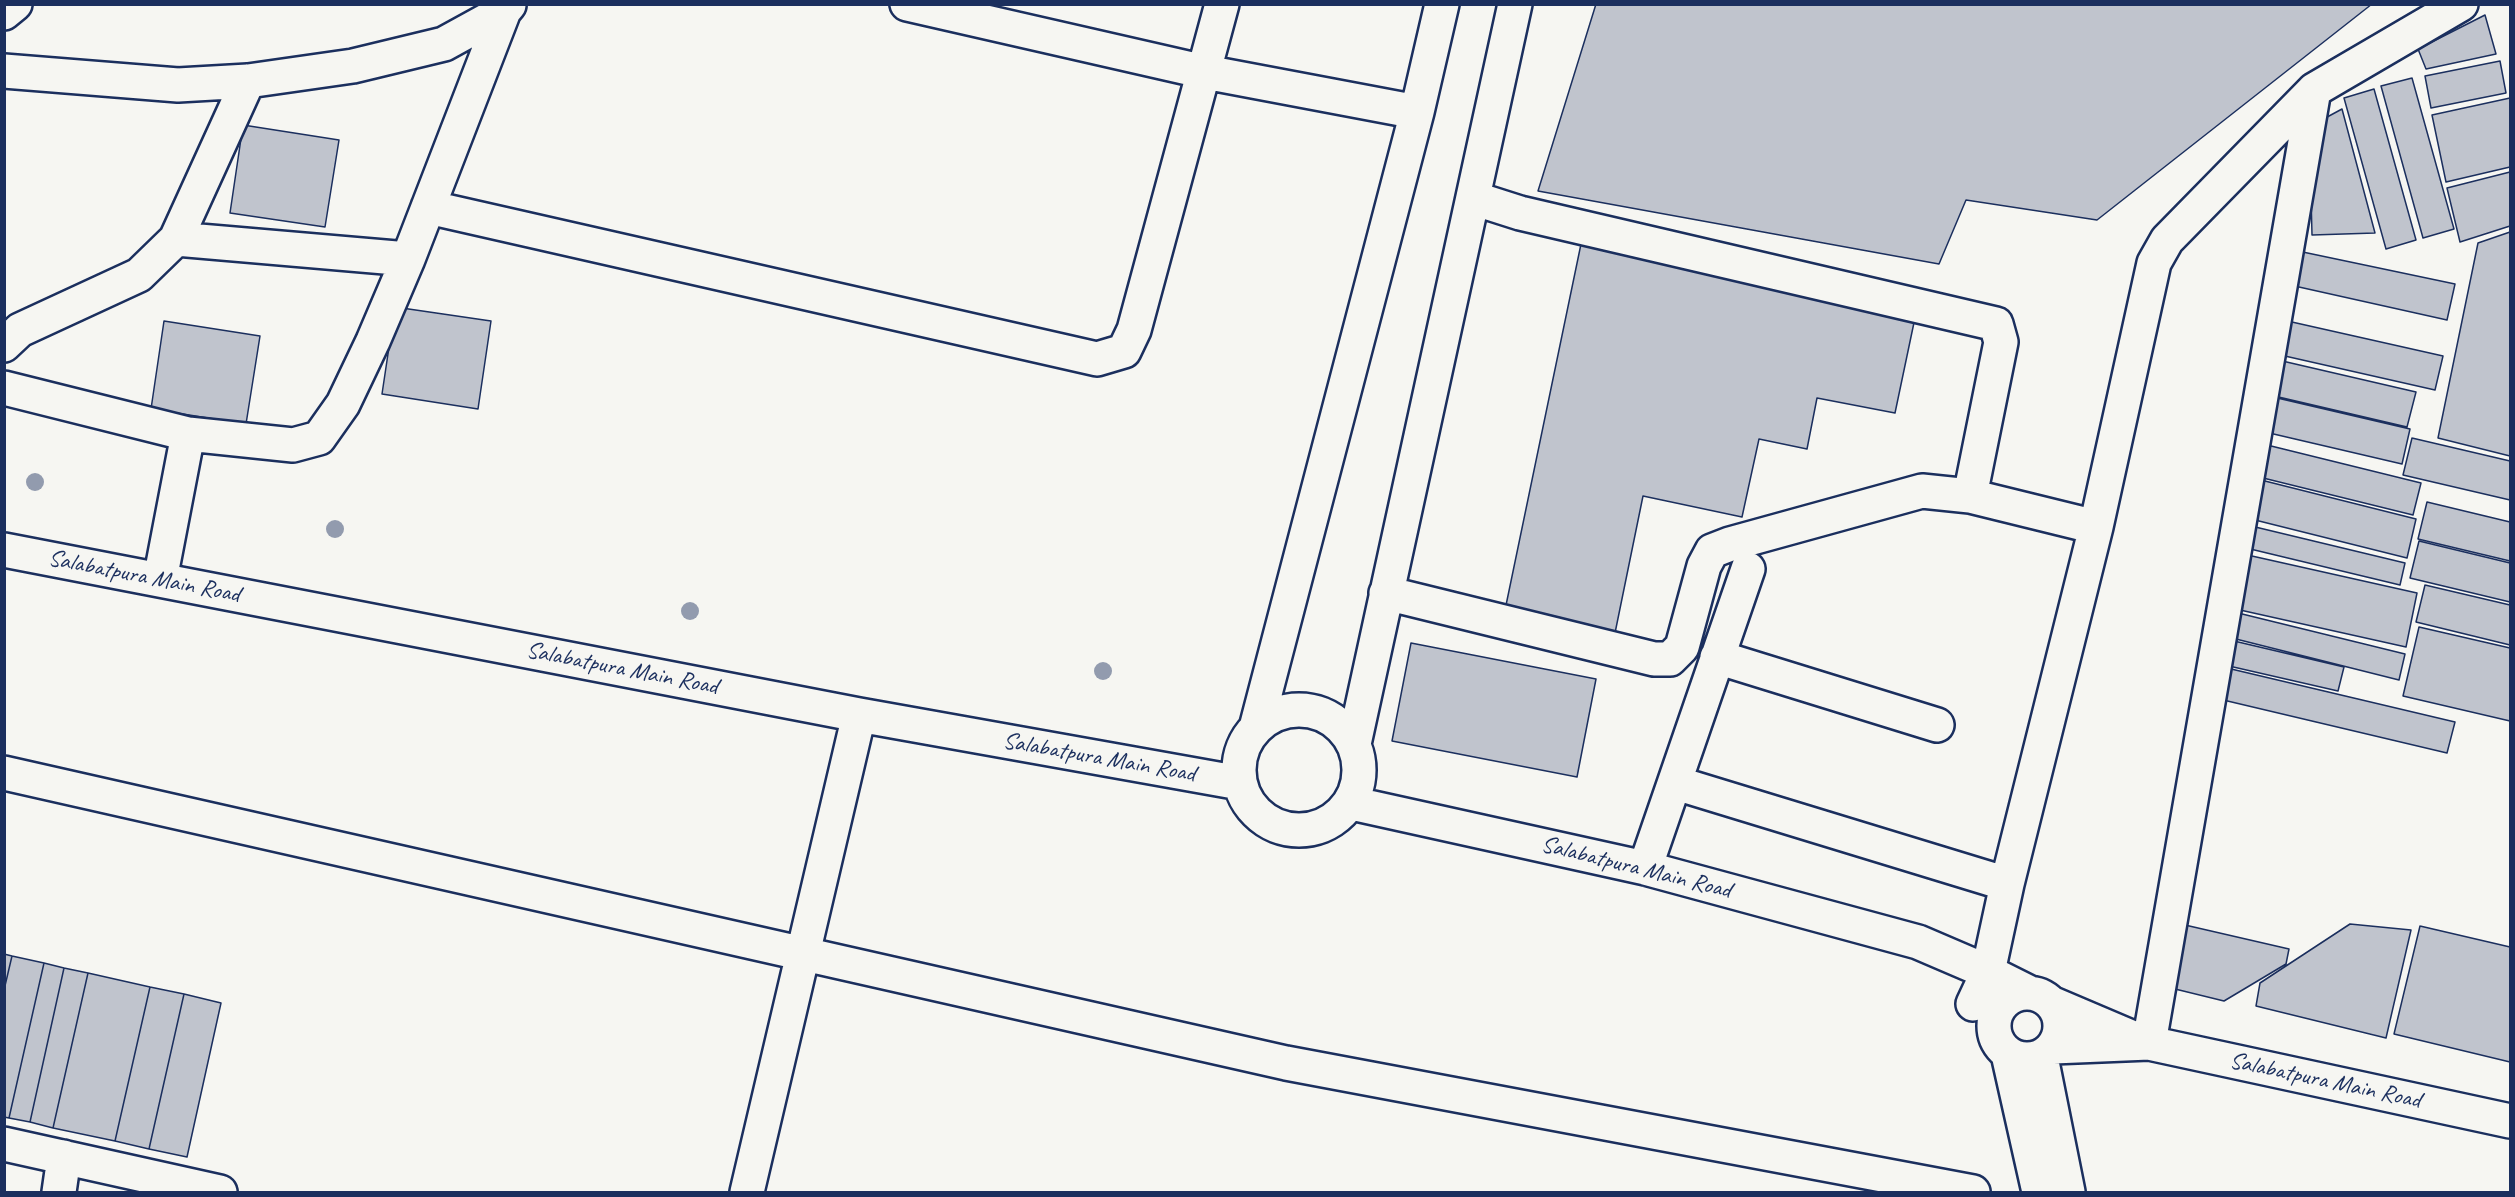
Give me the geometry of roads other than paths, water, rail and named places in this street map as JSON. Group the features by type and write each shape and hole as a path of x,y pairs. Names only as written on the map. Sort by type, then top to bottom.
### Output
{"street":[{"path":"4,13 15,4"},
{"path":"907,4 1204,72 1417,112"},
{"path":"428,207 1097,358 1124,351 1134,330 1222,4"},
{"path":"1256,728 1417,112 1442,4"},
{"path":"1354,744 1515,4"},
{"path":"1984,1012 1988,972 2007,884 2096,528 2154,263 2167,240 2314,90 2461,4"},
{"path":"4,71 178,85 248,81 353,66 444,44 506,8"},
{"path":"4,388 188,434 293,445 320,438 343,404 373,341 408,259 506,8"},
{"path":"4,345 20,330 139,275 176,239 248,81"},
{"path":"2145,1042 2314,90"},
{"path":"1473,198 1520,213 1996,324 2001,342 1970,496"},
{"path":"176,239 408,259"},
{"path":"160,580 188,434"},
{"path":"1386,593 1654,659 1670,659 1682,647 1704,566 1712,551 1730,544 1922,491 1970,496 2096,528"},
{"name":"Salabatpura Main Road","path":"4,550 859,715 1240,783"},
{"path":"1645,868 1748,569"},
{"path":"1718,657 1937,725"},
{"path":"1290,710 1310,710 1328,716 1344,728 1354,744 1360,764 1359,783 1351,802 1338,818 1320,828 1299,832 1279,828 1262,818 1247,802 1240,783 1239,762 1245,744 1256,728 1272,716 1290,710"},
{"path":"747,1192 859,715"},
{"path":"4,773 1286,1063 1973,1192"},
{"path":"1676,783 2007,884"},
{"name":"Salabatpura Main Road","path":"1351,802 1645,868 1918,942 1988,972 2040,998 2145,1042 2511,1121"},
{"path":"1918,942 1984,1012 1996,1039 2008,1054 2038,1192"},
{"path":"1984,1012 2014,995 2040,998 2059,1018 2060,1033 2047,1052 2024,1060 2008,1054"},
{"name":"Salabatpura Main Road","path":"2047,1052 2145,1042"},
{"path":"2047,1052 2068,1192"},
{"path":"4,1144 220,1192"},
{"path":"59,1192 64,1157"}]}
